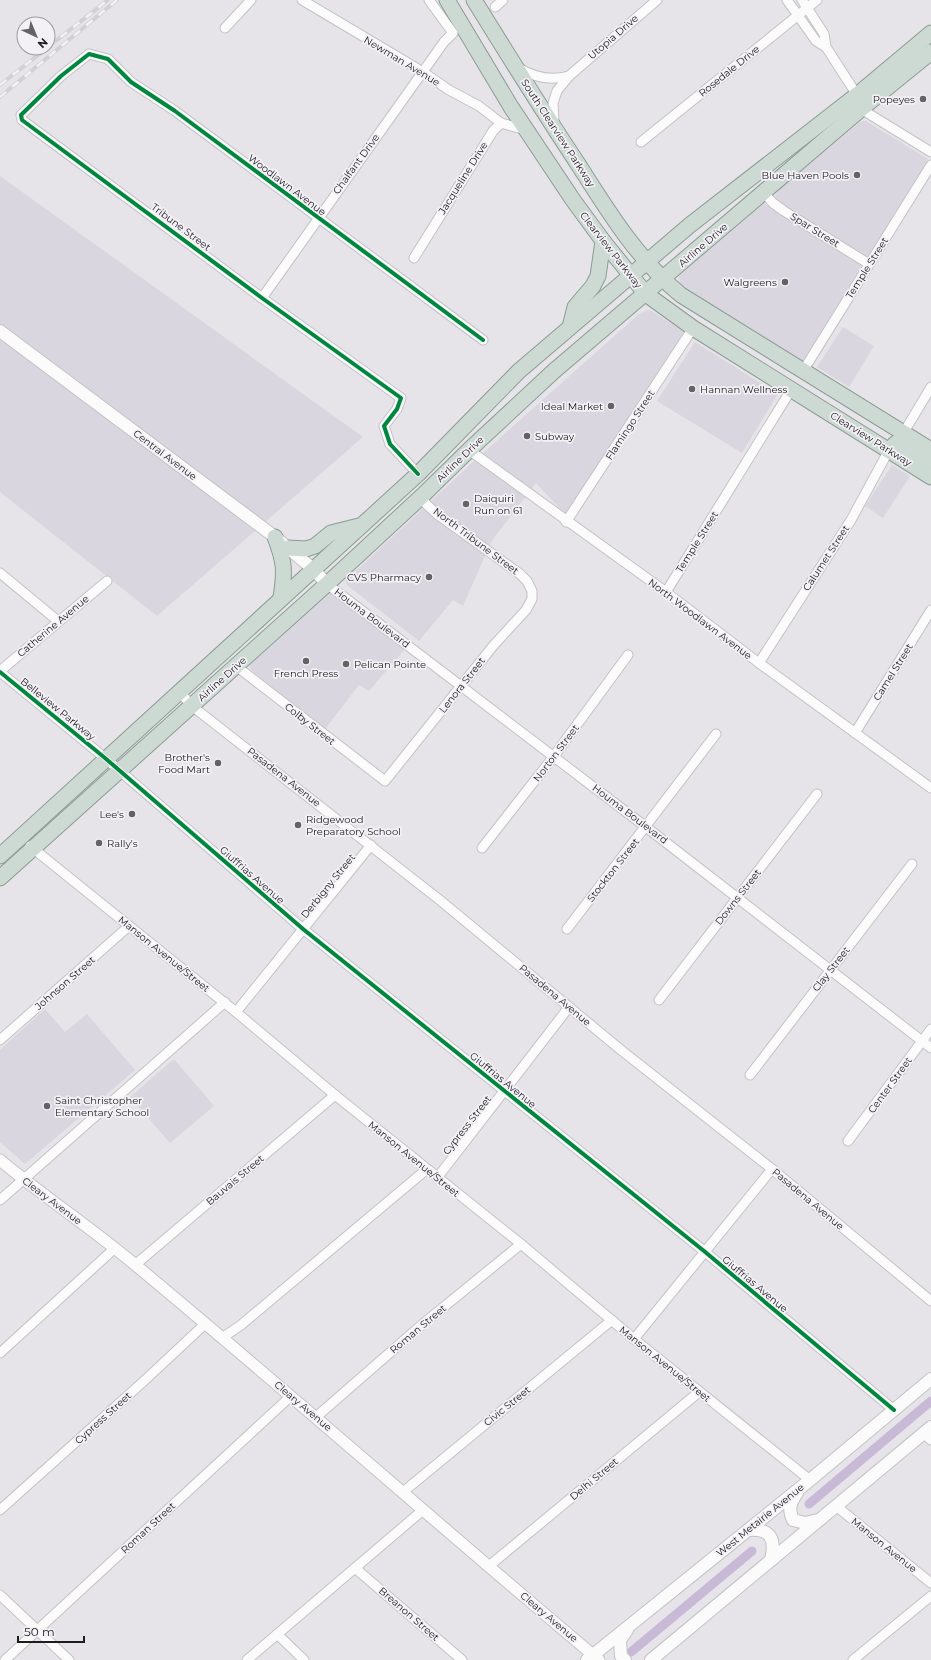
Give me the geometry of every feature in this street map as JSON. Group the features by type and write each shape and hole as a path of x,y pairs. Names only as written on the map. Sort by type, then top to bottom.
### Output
{"highway":[{"name":"Clearview Parkway","path":"447,0 484,64 573,200 630,276 646,294 693,328 931,476"},
{"name":"South Clearview Parkway","path":"474,0 512,63 621,230 647,263"},
{"name":"Airline Drive","path":"0,878 327,584 554,371 646,294 763,192 931,33"},
{"name":"Airline Drive","path":"0,856 105,758 418,474 519,371 690,225 859,102 931,52"},
{"path":"570,327 575,307 593,286 598,276 603,241"},
{"name":"Clearview Parkway","path":"647,263 662,280 681,295 931,450"},
{"path":"464,455 471,432 467,424"},
{"path":"889,450 896,443 903,444 931,461"},
{"path":"288,548 306,549 315,546 331,533 362,525"},
{"path":"275,537 283,557 284,576 281,598"}],"main road":[{"name":"Central Avenue","path":"0,331 275,537 313,569 327,584"},
{"name":"West Metairie Avenue","path":"593,1658 629,1626 806,1483 931,1379"},
{"path":"651,1660 836,1506 928,1433"},
{"path":"806,1483 791,1501 789,1511 793,1520 805,1523 820,1520"},
{"path":"748,1530 758,1529 769,1534 773,1541 774,1549 771,1560"},
{"path":"625,1660 621,1656 620,1640 629,1626"}],"street":[{"path":"225,28 251,0"},
{"name":"Newman Avenue","path":"302,0 423,72 449,90 479,106 500,123"},
{"name":"Chalfant Drive","path":"262,298 444,42 453,33 429,0"},
{"path":"495,7 503,0"},
{"name":"Utopia Drive","path":"554,128 553,103 557,91 569,76 657,0"},
{"path":"788,0 816,40 826,47"},
{"name":"Rosedale Drive","path":"641,142 798,15 805,4 817,0"},
{"path":"805,4 824,34 826,47 859,102 931,152"},
{"name":"Woodlawn Avenue","path":"61,76 89,54 108,59 131,82 175,111 483,340"},
{"path":"512,63 540,78 558,79 569,76"},
{"name":"Tribune Street","path":"61,76 21,115 22,120 262,298 401,398 397,409 384,426 390,444 418,474"},
{"path":"500,123 526,130"},
{"name":"Jacqueline Drive","path":"414,258 493,131 500,123"},
{"name":"Temple Street","path":"803,371 931,165"},
{"name":"Spar Street","path":"763,192 773,203 784,211 869,264"},
{"name":"Flamingo Street","path":"566,522 693,328"},
{"path":"904,432 931,387"},
{"name":"Temple Street","path":"666,592 791,390"},
{"name":"Calumet Street","path":"759,663 850,520 889,450"},
{"name":"North Woodlawn Avenue","path":"464,455 566,522 666,592 759,663 931,788"},
{"name":"North Tribune Street","path":"422,496 426,504 437,514 520,574 529,586"},
{"path":"0,574 58,621"},
{"name":"Catherine Avenue","path":"0,672 58,621 107,581"},
{"name":"Houma Boulevard","path":"327,584 554,756 831,969 931,1048"},
{"name":"Lenora Street","path":"384,781 494,646 526,610 532,599 532,591 529,586"},
{"name":"Camel Street","path":"855,733 931,610"},
{"name":"Norton Street","path":"482,848 554,756 628,655"},
{"name":"Colby Street","path":"236,666 384,781"},
{"name":"Belleview Parkway","path":"0,672 105,758"},
{"name":"Pasadena Avenue","path":"179,691 192,706 371,845 569,1007 772,1169 931,1301"},
{"name":"Stockton Street","path":"567,929 716,734"},
{"name":"Giuffrias Avenue","path":"105,758 303,929 704,1251 894,1410"},
{"name":"Downs Street","path":"659,1000 817,794"},
{"name":"Manson Avenue/Street","path":"19,837 225,1002 335,1095 437,1178 521,1244 806,1483"},
{"name":"Derbigny Street","path":"236,1012 371,845"},
{"name":"Clay Street","path":"750,1075 912,864"},
{"name":"Johnson Street","path":"0,1040 129,926"},
{"path":"0,1200 225,1002"},
{"name":"Cypress Street","path":"437,1178 569,1007"},
{"name":"Center Street","path":"848,1141 931,1029"},
{"name":"Bauvais Street","path":"135,1265 335,1095"},
{"name":"Cleary Avenue","path":"0,1160 24,1180 115,1248 316,1417 593,1658"},
{"path":"222,1338 241,1325 427,1169"},
{"path":"634,1339 772,1169"},
{"name":"Roman Street","path":"316,1417 424,1323 521,1244"},
{"path":"0,1353 115,1248"},
{"name":"Civic Street","path":"403,1492 612,1320"},
{"name":"Cypress Street","path":"0,1510 144,1381 205,1324"},
{"name":"Delhi Street","path":"488,1566 699,1392"},
{"name":"Roman Street","path":"5,1660 291,1396"},
{"name":"Manson Avenue","path":"836,1506 931,1583"},
{"path":"247,1660 423,1510"},
{"name":"Breanon Street","path":"355,1568 462,1660"},
{"path":"0,1595 69,1660"},
{"path":"853,1660 931,1596"},
{"path":"277,1634 304,1660"}],"shaded area":[{"path":"863,121 866,121 928,159 867,258 778,203 775,196 780,189"},
{"path":"0,176 363,437 157,616 0,492"},
{"path":"761,204 765,204 862,265 803,361 680,285 679,277 681,274"},
{"path":"648,310 652,311 684,332 570,513 564,513 536,483 491,542 463,606 453,600 419,641 347,585 345,581 474,461 640,313"},
{"path":"843,327 874,346 849,387 817,367"},
{"path":"695,342 778,394 742,453 657,401"},
{"path":"892,465 910,476 883,518 865,506"},
{"path":"328,592 332,593 406,648 369,691 359,685 325,729 252,671 249,666 250,662"},
{"name":"Saint Christopher Elementary School","path":"45,1009 65,1032 87,1014 135,1070 25,1164 0,1142 0,1050"},
{"name":"Saint Christopher Elementary School","path":"174,1059 214,1106 170,1143 130,1097"}],"waterway":[{"path":"809,1504 931,1401"},
{"path":"631,1652 752,1551"}],"railway":[{"path":"56,41 108,0"},
{"path":"0,97 117,0"},
{"path":"0,85 37,56"}],"cycle path":[{"path":"418,474 390,444 384,426 397,409 401,398 262,298 22,120 21,115 61,76 89,54 108,59 131,82 175,111 483,340"},
{"path":"0,672 105,758 303,929 704,1251 894,1410"}],"place":[{"name":"Popeyes","path":"923,99"},
{"name":"Blue Haven Pools","path":"857,175"},
{"name":"Walgreens","path":"785,282"},
{"name":"Hannan Wellness","path":"692,389"},
{"name":"Ideal Market","path":"611,406"},
{"name":"Subway","path":"527,436"},
{"name":"Daiquiri Run on 61","path":"466,504"},
{"name":"CVS Pharmacy","path":"429,577"},
{"name":"French Press","path":"306,661"},
{"name":"Pelican Pointe","path":"346,664"},
{"name":"Brother's Food Mart","path":"218,763"},
{"name":"Lee's","path":"132,814"},
{"name":"Ridgewood Preparatory School","path":"298,825"},
{"name":"Rally's","path":"99,843"},
{"name":"Saint Christopher Elementary School","path":"47,1106"}]}
